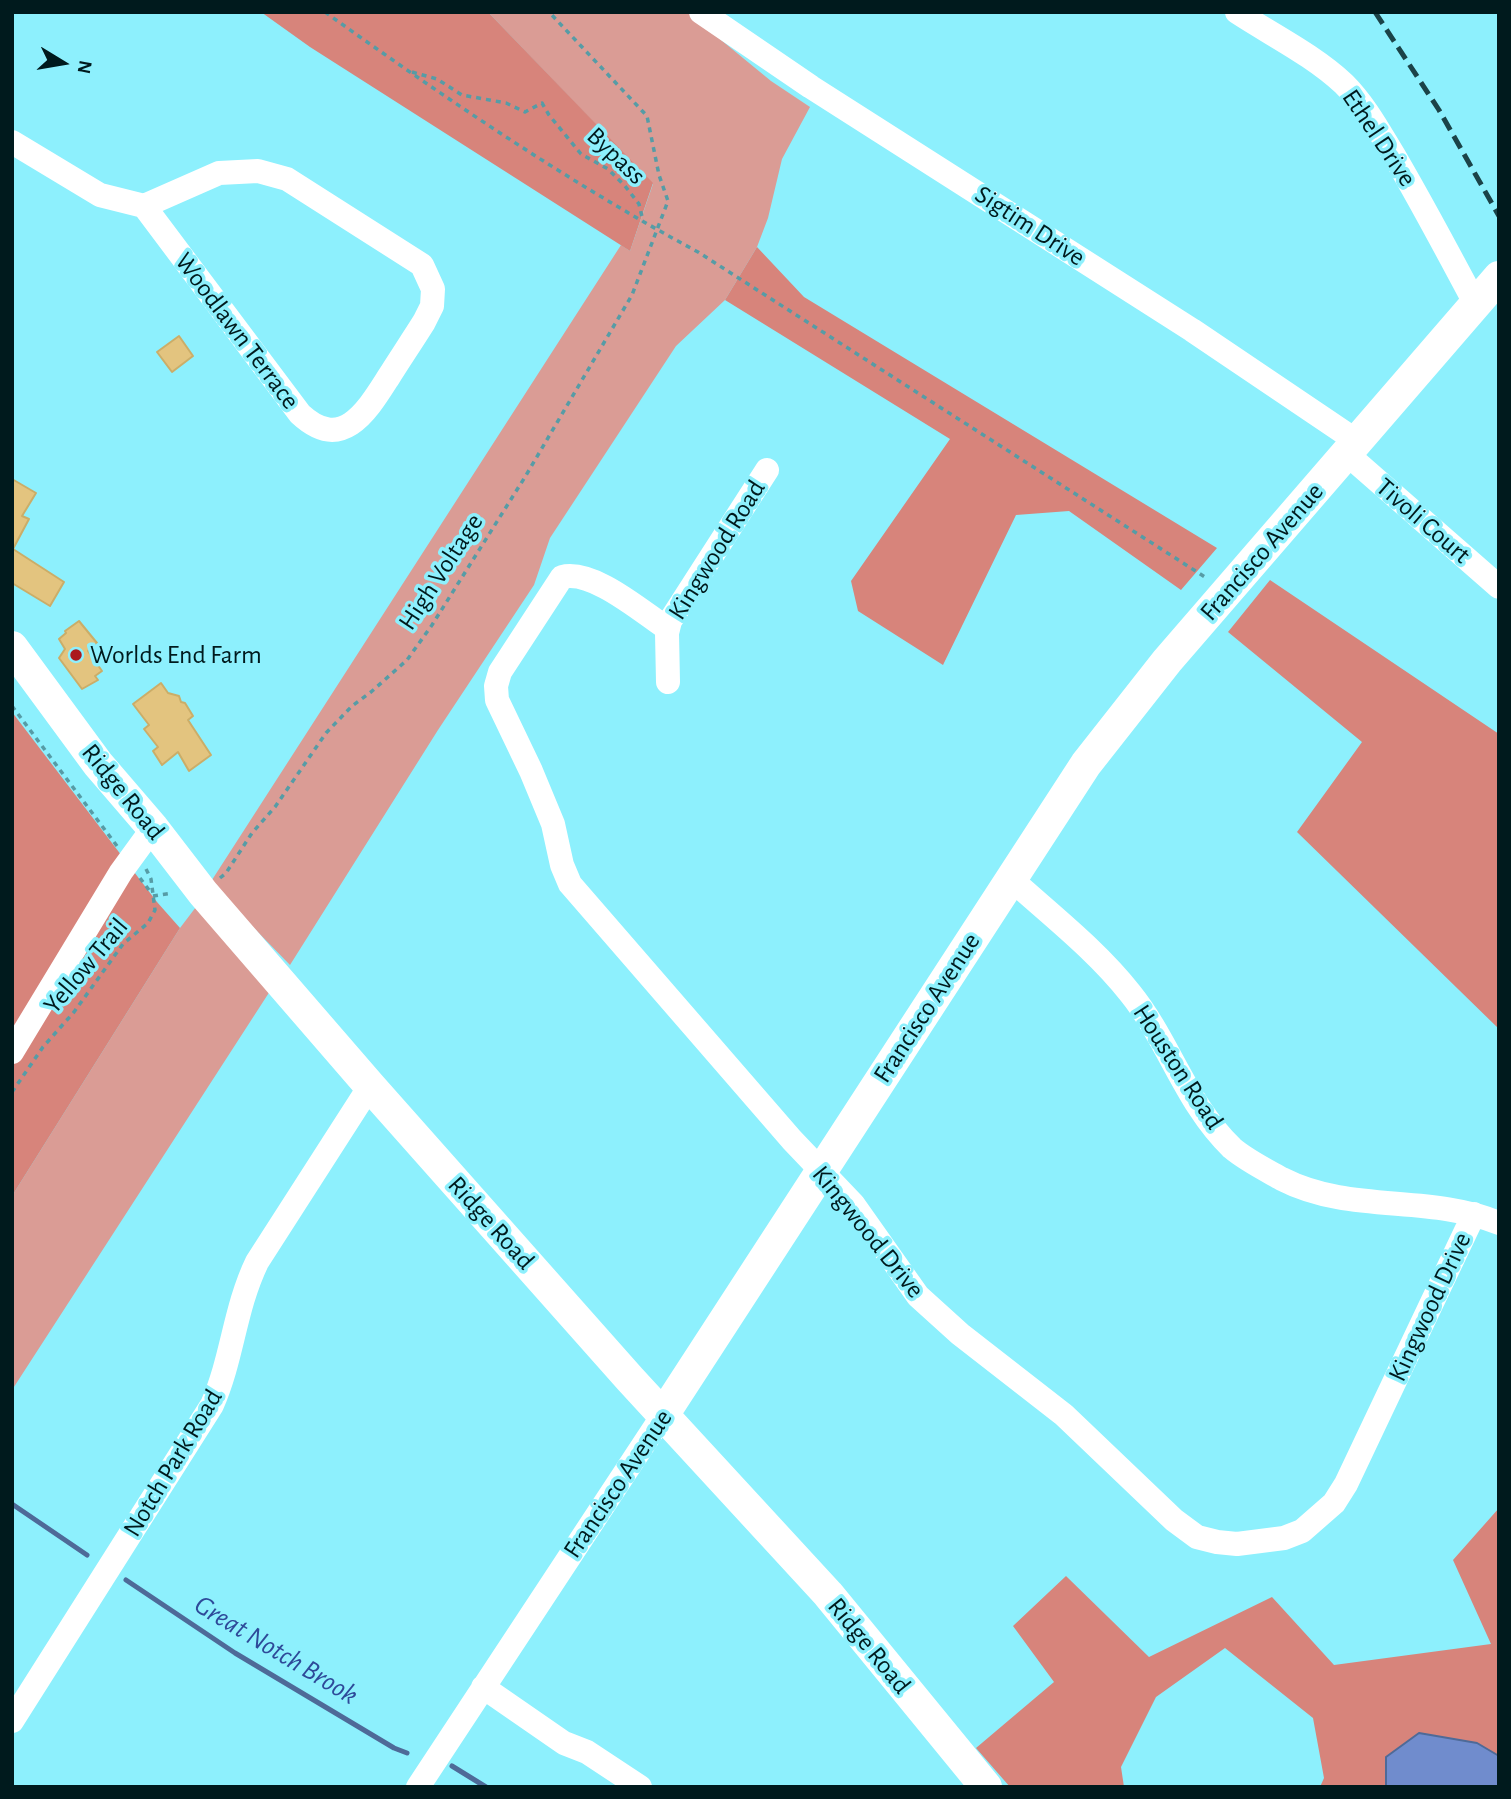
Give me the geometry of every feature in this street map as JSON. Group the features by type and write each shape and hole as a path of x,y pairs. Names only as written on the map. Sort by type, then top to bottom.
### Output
{"main road":[{"name":"Francisco Avenue","path":"663,1415 1086,764 1167,661 1499,277"},
{"name":"Ridge Road","path":"12,647 99,764 153,828 202,893 663,1415 828,1594 986,1787"}],"street":[{"name":"Sigtim Drive","path":"701,12 811,87 1192,330 1353,448"},
{"name":"Ethel Drive","path":"1237,12 1320,65 1357,99 1417,194 1476,305"},
{"path":"12,142 100,195 144,206"},
{"name":"Woodlawn Terrace","path":"243,170 288,179 415,259 431,280 432,306 360,418 343,428 315,425 300,414 144,206 219,173 243,170"},
{"name":"Tivoli Court","path":"1353,448 1499,587"},
{"name":"Kingwood Road","path":"668,629 670,621 767,470"},
{"name":"Kingwood Drive","path":"668,629 597,583 571,574 562,577 500,673 496,686 497,700 552,824 562,865 570,884 792,1140 853,1204 918,1296 960,1334 1065,1415 1174,1520 1197,1536 1237,1544 1284,1538 1302,1531 1334,1503 1346,1484 1474,1214"},
{"path":"668,629 668,682"},
{"path":"12,1052 128,862 153,828"},
{"name":"Houston Road","path":"1011,879 1084,945 1131,994 1192,1098 1234,1149 1283,1179 1316,1193 1373,1202 1425,1205 1474,1214 1499,1223"},
{"name":"Notch Park Road","path":"12,1721 212,1405 225,1377 237,1313 257,1262 370,1086"},
{"name":"Francisco Avenue","path":"418,1787 663,1415"},
{"path":"484,1687 564,1743 587,1752 640,1787"}],"path":[{"path":"325,12 438,93 644,223 698,252 1227,592"},
{"name":"High Voltage","path":"202,893 226,873 326,733 352,706 407,660 526,477 632,295 668,201 659,174 647,116 549,12"},
{"name":"Bypass","path":"407,71 437,79 462,95 506,103 525,112 541,103 581,154 608,170 625,186 639,204 644,223"},
{"path":"12,706 128,862"},
{"name":"Yellow Trail","path":"12,1092 43,1047 74,1012 123,944 148,923 155,910 153,896 128,862"}],"shaded area":[{"path":"261,12 488,12 653,183 630,251 310,47"},
{"path":"488,12 687,12 771,81 810,107 782,159 768,218 757,247 725,300 676,346 550,538 534,585 438,730 290,965 210,883 621,245 630,251 653,184"},
{"path":"757,247 804,297 1217,548 1181,590 1069,511 1016,515 943,665 858,611 851,581 950,439 725,300"},
{"path":"1270,580 1499,734 1499,1029 1297,832 1362,742 1228,632"},
{"path":"12,712 157,902 180,928 12,1196"},
{"path":"199,903 272,988 12,1390 12,1196 180,928"},
{"path":"1499,1508 1499,1787 1320,1787 1324,1778 1313,1718 1225,1648 1156,1697 1121,1767 1124,1787 1010,1787 976,1748 1054,1682 1013,1626 1066,1576 1149,1657 1272,1597 1334,1665 1491,1644 1453,1560"}],"water":[{"path":"1419,1733 1477,1743 1499,1756 1499,1787 1386,1787 1386,1757"}],"building":[{"path":"179,336 193,356 172,372 157,352"},
{"path":"12,479 36,493 22,516 29,519 13,549 64,582 50,606 12,583"},
{"name":"Worlds End Farm","path":"79,621 97,643 88,651 102,671 95,676 98,680 82,689 59,658 65,649 59,639"},
{"path":"161,683 168,693 179,696 181,702 185,703 193,716 188,720 211,755 189,771 178,752 162,765 153,751 158,747 144,729 149,725 133,704"}],"waterway":[{"name":"Great Notch Brook","path":"12,1504 87,1555"},
{"name":"Great Notch Brook","path":"126,1580 235,1653 394,1748 407,1753"},
{"name":"Great Notch Brook","path":"452,1766 486,1787"}],"railway":[{"path":"1375,12 1439,110 1499,216"}],"place":[{"name":"Worlds End Farm","path":"76,655"}]}
